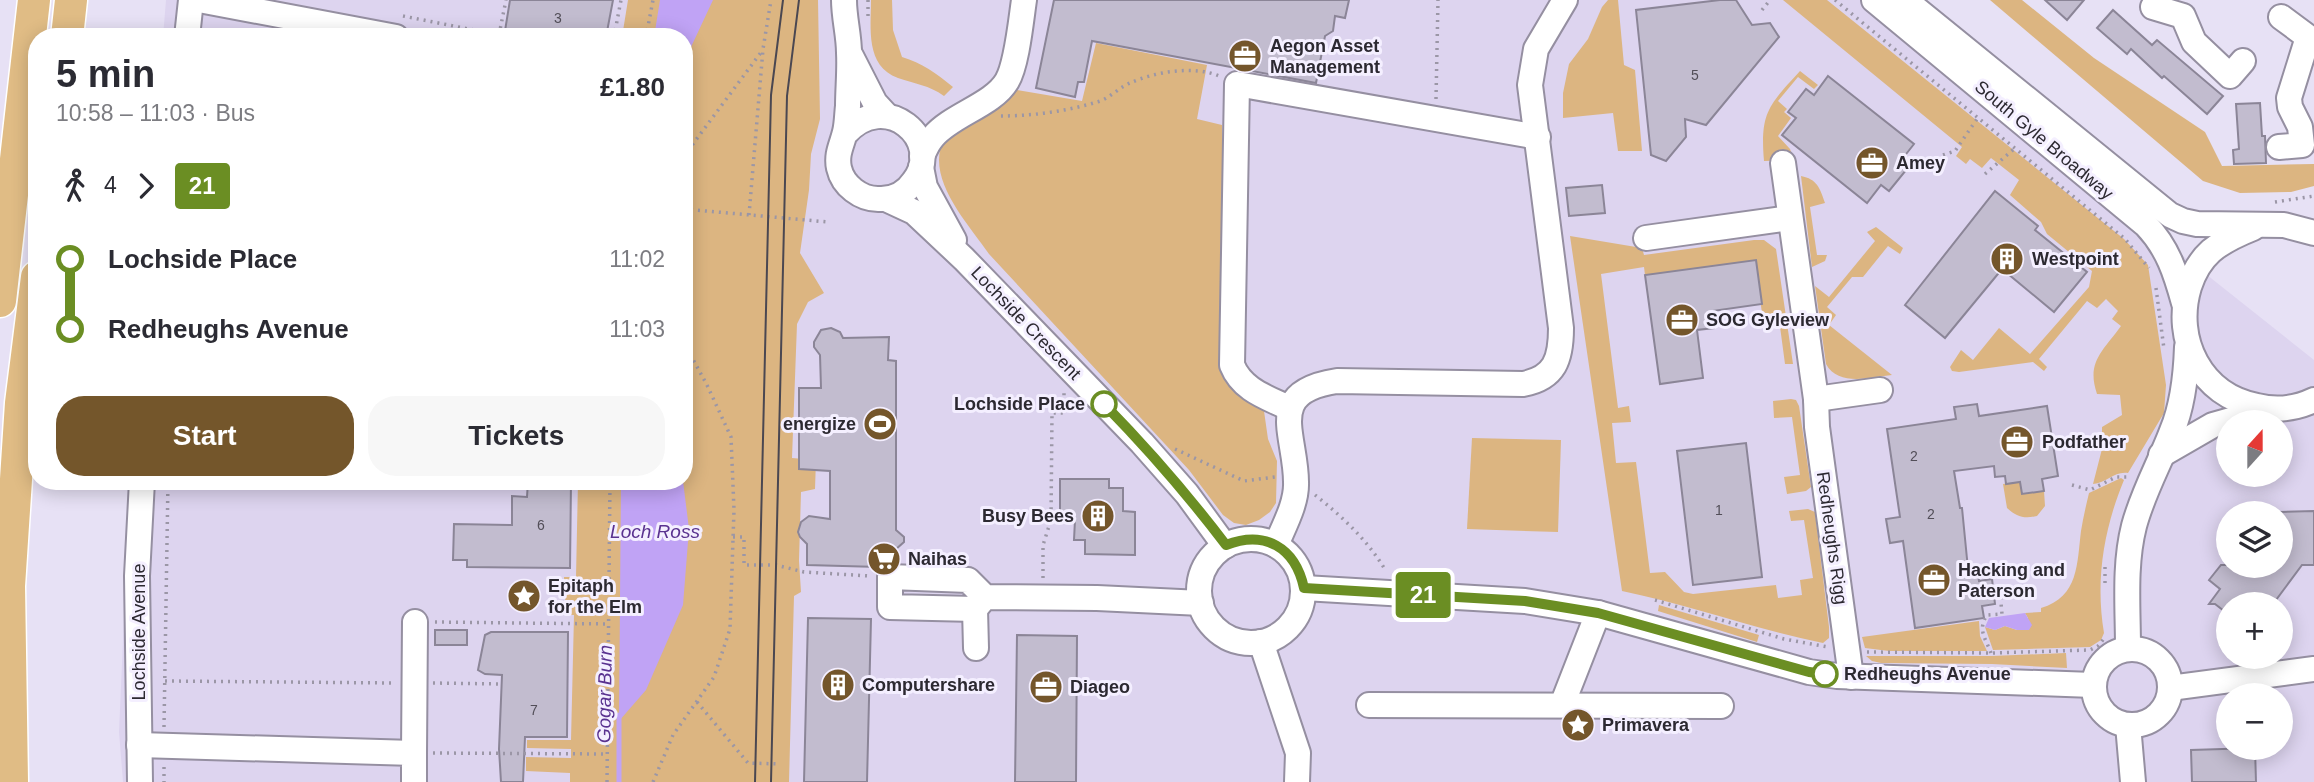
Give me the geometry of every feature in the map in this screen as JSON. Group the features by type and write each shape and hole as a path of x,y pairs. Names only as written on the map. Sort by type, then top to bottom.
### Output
{"main road":[{"path":"0,104 19,0"},
{"path":"31,28 34,0"},
{"path":"68,28 71,0"},
{"path":"0,301 28,53"},
{"path":"12,782 9,586 21,403 28,348"}],"street":[{"path":"188,28 191,0"},
{"path":"199,0 396,26"},
{"name":"Lochside Crescent","path":"844,0 849,52 845,134 838,152 839,169 846,182 866,197 886,199 914,212 964,259 1142,443 1187,494 1226,545"},
{"path":"886,199 908,189 917,178 933,137 957,117 985,102 1007,82 1024,0"},
{"path":"1276,545 1289,514 1297,484 1288,422 1289,408 1305,391 1319,383 1336,381 1523,383 1537,381 1548,375 1559,353 1561,328 1530,85 1533,61 1544,33 1565,0"},
{"name":"South Gyle Broadway","path":"1874,0 2146,225 2169,255 2184,303"},
{"name":"South Gyle Broadway","path":"1905,0 2170,215 2197,224 2271,218 2314,233"},
{"path":"2153,7 2190,8 2194,42 2230,76 2243,61"},
{"path":"2281,17 2311,36 2289,98 2290,107 2300,127 2298,145"},
{"name":"Lochside Crescent","path":"849,52 875,103 913,131 918,139 925,187 964,259"},
{"path":"1289,408 1251,390 1237,378 1232,365 1237,84 1538,137"},
{"path":"845,134 852,125 866,117 927,123 957,117"},
{"name":"Redheughs Rigg","path":"1783,163 1851,677"},
{"path":"2271,218 2314,215"},
{"path":"1646,239 1790,218"},
{"name":"South Gyle Broadway","path":"2271,218 2233,235 2210,252 2193,276 2184,303 2183,324 2187,344 2200,369 2219,390 2243,404 2270,409 2311,404"},
{"path":"2128,648 2128,573 2134,527 2149,481 2173,430 2182,400 2187,344"},
{"path":"1816,398 1880,390"},
{"path":"2161,455 2213,425 2270,409"},
{"name":"Lochside Avenue","path":"140,782 152,745 137,576 142,490"},
{"path":"1250,539 1264,540 1276,545 1295,563 1304,588 1299,613 1284,632 1261,642 1248,643 1223,635 1205,616 1200,603 1201,577 1206,564 1226,545 1250,539"},
{"path":"890,577 968,580 980,603 976,648"},
{"path":"1304,588 1525,601 1598,613 1809,672 1851,677 2093,685"},
{"path":"980,603 1043,596 1200,603"},
{"path":"1562,705 1598,613"},
{"path":"414,782 415,622"},
{"path":"1261,642 1298,753 1297,782"},
{"path":"2128,648 2141,649 2162,663 2171,688 2162,711 2152,720 2128,725 2117,723 2099,707 2093,685 2100,664 2108,656 2128,648"},
{"path":"2171,688 2314,669"},
{"path":"1368,705 1721,706"},
{"path":"2128,725 2133,782"},
{"path":"152,745 414,753"}],"path":[{"path":"501,28 506,0"},
{"path":"616,28 621,0"},
{"path":"648,28 653,0"},
{"path":"750,215 763,49 771,0"},
{"path":"867,0 868,22"},
{"path":"1436,120 1438,0"},
{"path":"1762,10 1770,0"},
{"path":"1835,0 2125,239 2154,275"},
{"path":"396,26 417,28"},
{"path":"693,144 763,49"},
{"path":"997,117 1065,110 1101,101 1128,84 1163,72 1211,73 1237,84"},
{"path":"1943,155 1955,151 1977,119"},
{"path":"1985,174 2014,149"},
{"path":"2271,218 2314,196"},
{"path":"693,210 828,222"},
{"path":"2156,289 2165,358"},
{"path":"653,782 673,735 714,677 730,629 733,537 731,437 693,359"},
{"path":"1043,596 1043,545 1051,520 1052,412 1064,413 1064,383"},
{"path":"2072,485 2090,490 2116,477 2129,477 2124,489"},
{"path":"164,782 152,745 165,681 168,490"},
{"path":"607,782 610,490"},
{"path":"733,537 744,537 744,565 776,565 804,572 890,577"},
{"path":"2105,585 2106,559"},
{"path":"1991,653 1982,635 1982,622 1987,615 2002,614 2000,592"},
{"path":"1655,600 1784,639 1847,650 1888,653 2090,650 2098,646 2107,634"},
{"path":"415,622 608,624"},
{"path":"2283,673 2283,683"},
{"path":"165,681 502,684"},
{"path":"698,702 748,763 780,764"},
{"path":"414,753 607,754"}],"shaded area":[{"path":"166,0 1861,0 2314,360 2314,782 123,782 119,732 130,490 693,490 693,28 164,28"},
{"path":"628,0 818,0 820,119 811,154 800,253 824,293 808,302 797,324 792,458 816,460 815,489 801,492 801,592 794,596 789,782 570,782 570,773 526,771 526,757 571,758 571,749 527,748 527,740 571,740 574,615 566,615 564,577 576,577 578,490 693,490 693,28 623,28"},
{"path":"871,0 892,0 893,30 902,57 929,69 953,87 944,96 927,87 898,78 880,65 872,45"},
{"path":"1608,0 1618,0 1624,65 1635,70 1642,151 1618,151 1613,113 1563,118 1563,93 1569,64 1588,39 1602,7"},
{"path":"1783,0 1827,0 2124,239 2148,265 2166,385 2164,413 2128,473 2093,484 2102,449 2102,427 2122,415 2120,395 2097,394 2094,383 2098,357 2121,326 2112,319 2118,311 2106,299 2097,308 2087,301 2039,359 2047,367 2044,371 2033,362 1959,372 1952,371 1950,367 1961,350 1973,360 1999,328 2030,354 2089,287 2092,271 2047,234 2041,222 2010,195 2019,180 1991,158 1982,168 1970,159 1966,164 1956,156 1962,147"},
{"path":"1990,0 2022,0 2094,58 2205,132 2222,166 2314,164 2314,186 2291,192 2240,193 2203,181"},
{"path":"1096,43 1207,65 1197,119 1222,125 1223,363 1264,411 1268,439 1277,461 1276,503 1270,512 1246,525 1234,523 1223,515 1189,470 989,254 957,210 944,185 939,160 943,138 995,107 1017,90 1082,101"},
{"path":"1800,71 1818,85 1814,89 1798,77 1778,101 1787,109 1784,112 1791,118 1778,136 1790,149 1794,160 1764,161 1763,132 1768,111"},
{"path":"1801,176 1811,179 1817,185 1825,203 1810,207 1817,255 1827,255 1825,261 1812,267"},
{"path":"1876,227 1903,248 1900,254 1888,246 1863,277 1852,277 1827,307 1836,315 1829,325 1892,375 1856,379 1838,376 1826,364 1815,286 1829,297 1875,241 1867,232"},
{"path":"1570,236 1642,248 1644,255 1754,240 1764,240 1776,249 1793,364 1785,364 1779,319 1763,321 1755,260 1645,275 1644,267 1601,274 1618,408 1629,406 1631,422 1612,423 1616,463 1636,462 1650,573 1665,572 1684,592 1693,594 1776,585 1778,598 1802,595 1800,580 1813,578 1804,520 1791,521 1789,511 1808,509 1815,512 1829,627 1829,638 1823,643 1622,591"},
{"path":"1796,400 1799,406 1811,487 1806,491 1787,494 1784,477 1800,475 1792,417 1774,418 1773,401"},
{"path":"1472,438 1561,440 1558,532 1467,529"},
{"path":"2121,478 2124,480 2111,517 2103,555 2101,613 2104,633 2101,640 2090,647 1993,650 1985,627 1995,630 2005,626 2017,630 2028,618 2025,613 2041,612 2041,608 2063,596 2077,567 2089,493"},
{"path":"2020,482 2022,494 2044,491 2045,506 2037,516 2021,516 2007,508 2003,484"},
{"path":"1659,605 1759,635 1757,642 1658,611"},
{"path":"1979,621 1980,636 1987,651 1889,651 1865,648 1862,637"},
{"path":"2066,653 2067,668 1881,663 1866,656 1992,656"}],"water":[{"path":"660,0 713,0 693,43 693,28 655,28"},
{"name":"Loch Ross","path":"621,490 684,490 689,529 683,605 646,690 619,721"},
{"path":"2025,613 2032,625 2029,630 2005,626 1995,630 1985,627 1989,618"}],"building":[{"path":"510,0 613,0 608,28 505,28"},
{"name":"Aegon Asset Management","path":"1054,0 1349,0 1345,18 1335,16 1333,31 1325,36 1316,83 1092,41 1084,82 1078,82 1075,97 1036,88"},
{"path":"1736,0 1752,25 1770,23 1779,37 1706,125 1685,119 1686,137 1666,161 1651,155 1636,10"},
{"path":"2045,0 2084,0 2067,20"},
{"path":"2113,10 2152,45 2157,40 2223,96 2207,114 2131,49 2127,54 2097,28"},
{"path":"1828,76 1914,144 1899,163 1907,169 1889,191 1881,185 1867,203 1782,135 1796,118 1788,112 1806,89 1814,95"},
{"path":"2260,103 2266,163 2234,164 2233,150 2239,149 2236,104"},
{"path":"1602,185 1605,213 1569,216 1566,188"},
{"name":"Westpoint","path":"1995,191 2038,226 2035,230 2087,272 2054,312 2002,269 1945,338 1905,305"},
{"name":"SOG Gyleview","path":"1756,260 1762,304 1712,311 1714,328 1697,330 1703,378 1660,384 1645,275"},
{"path":"831,328 840,332 843,338 889,337 888,360 896,361 896,530 904,537 904,542 895,550 895,562 879,567 807,565 807,544 798,532 801,522 809,516 830,519 830,471 799,469 799,388 821,388 820,355 814,342 821,330"},
{"path":"1977,404 1979,416 2047,406 2058,476 2042,479 2044,491 2022,494 2020,482 2006,484 2005,476 1995,477 1994,466 1954,471 1962,508 1968,569 1977,568 1979,581 1992,579 1995,604 1982,606 1984,618 1915,628 1903,541 1890,543 1886,519 1900,517 1887,429 1956,419 1954,407"},
{"path":"1746,443 1762,577 1693,585 1677,451"},
{"name":"Busy Bees","path":"1060,479 1109,479 1109,488 1123,488 1123,511 1135,512 1135,555 1085,554 1085,540 1074,540 1075,520 1060,520"},
{"path":"527,490 571,490 570,568 467,567 467,560 453,560 454,524 512,525 512,496 527,497"},
{"path":"2314,511 2314,565 2302,565 2293,577 2293,512"},
{"path":"2216,571 2216,578 2292,578 2282,592 2218,592 2220,589 2209,580"},
{"path":"2216,594 2216,605 2209,604"},
{"name":"Computershare","path":"808,618 871,619 867,782 804,782"},
{"path":"435,630 467,630 467,645 435,645"},
{"path":"491,632 568,632 567,737 525,737 523,782 501,782 499,749 502,675 485,674 478,670 485,635"},
{"path":"1017,635 1077,636 1076,782 1015,782"},
{"path":"2216,749 2216,760 2255,760 2256,782 2192,782 2191,750"}],"waterway":[{"name":"Gogar Burn","path":"619,715 619,782"}],"tram line":[{"path":"755,782 771,95 783,0"},
{"path":"771,782 787,96 799,0"}],"bus line":[{"name":"21","path":"1104,404 1187,494 1226,545 1250,539 1264,540 1276,545 1295,563 1304,588 1525,601 1598,613 1809,672 1825,674"}],"place":[{"name":"Aegon Asset Management","path":"1245,56"},
{"name":"Amey","path":"1872,163"},
{"name":"Westpoint","path":"2007,259"},
{"name":"SOG Gyleview","path":"1682,320"},
{"name":"Lochside Place","path":"1104,404"},
{"name":"energize","path":"880,424"},
{"name":"Podfather","path":"2017,442"},
{"name":"Busy Bees","path":"1098,516"},
{"name":"Naihas","path":"884,559"},
{"name":"Hacking and Paterson","path":"1934,580"},
{"name":"Epitaph for the Elm","path":"524,596"},
{"name":"Redheughs Avenue","path":"1825,674"},
{"name":"Computershare","path":"838,685"},
{"name":"Diageo","path":"1046,687"},
{"name":"Primavera","path":"1578,725"}]}
